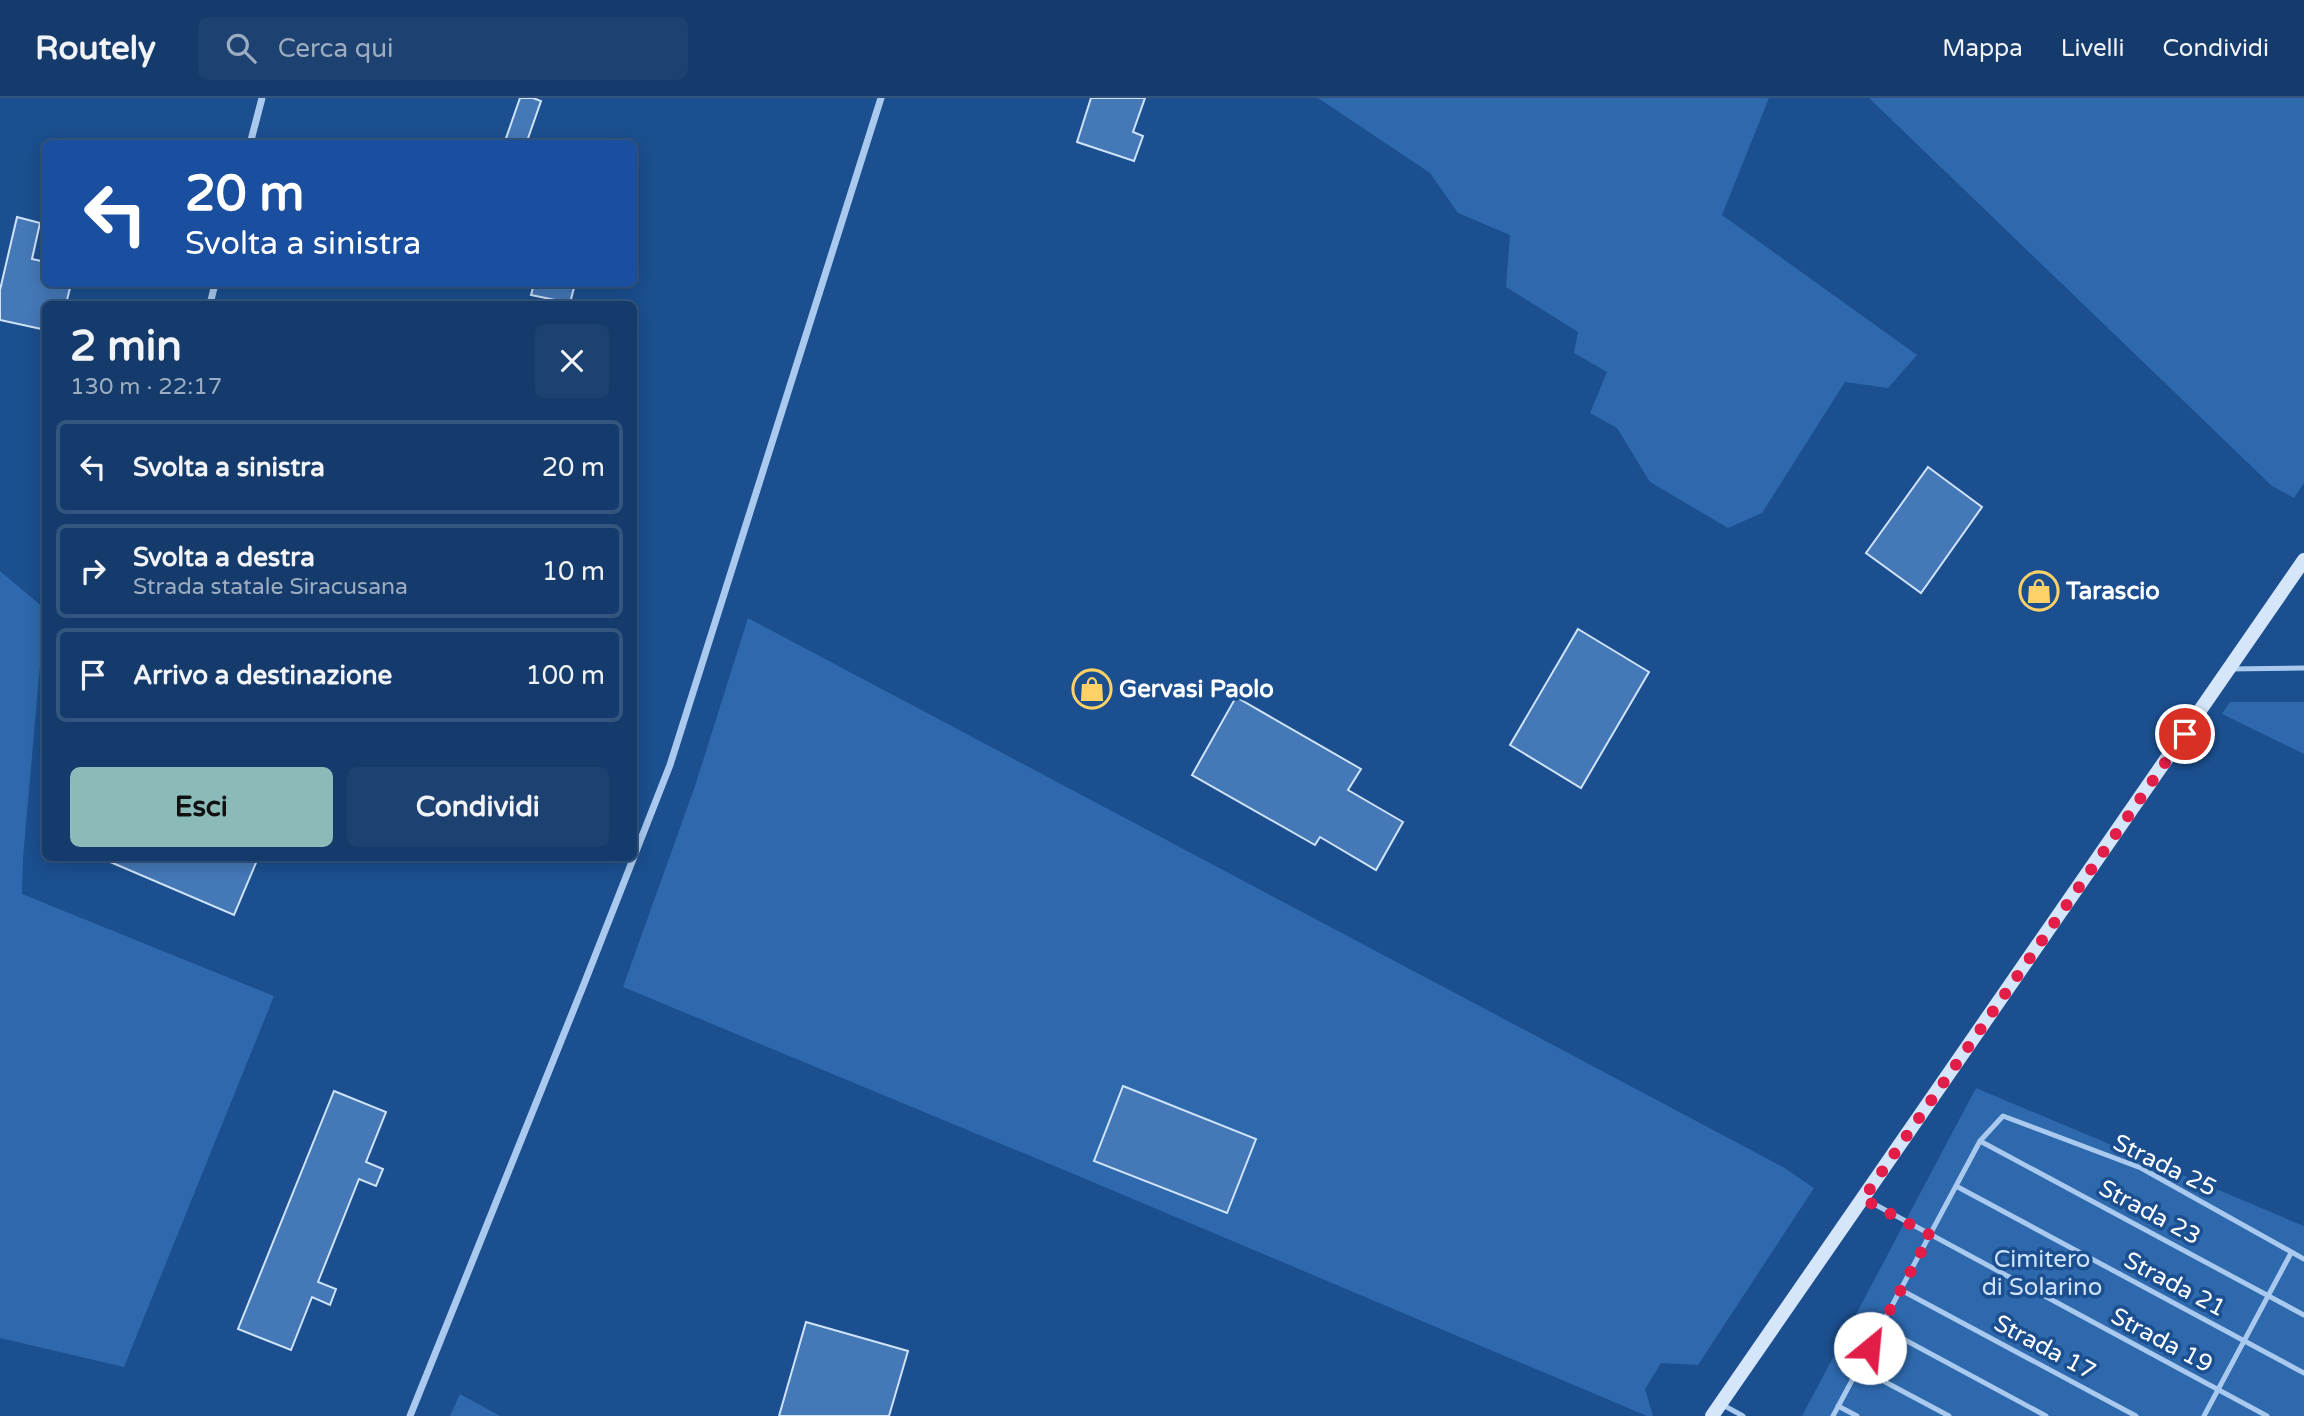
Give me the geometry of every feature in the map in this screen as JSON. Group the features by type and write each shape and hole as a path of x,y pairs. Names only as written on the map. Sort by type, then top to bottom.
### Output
{"main road":[{"path":"1716,1410 2304,560"}],"street":[{"path":"251,140 262,98"},
{"path":"637,849 670,765 881,98"},
{"path":"410,1416 632,861"}],"lane":[{"path":"2230,669 2304,668"},
{"name":"Strada 25","path":"1980,1141 2003,1116 2141,1168 2304,1259"},
{"path":"1833,1416 1980,1141"},
{"name":"Strada 23","path":"1980,1141 2304,1315"},
{"name":"Strada 21","path":"1956,1186 2304,1373"},
{"name":"Strada 19","path":"1863,1199 2267,1416"},
{"path":"2204,1416 2291,1252"},
{"name":"Strada 17","path":"1901,1290 2136,1416"},
{"path":"1881,1327 2046,1416"},
{"path":"1859,1368 1949,1416"},
{"path":"1838,1406 1857,1416"},
{"path":"1716,1410 1743,1416"}],"green space":[{"path":"1318,98 1769,98 1722,215 1917,355 1888,388 1845,382 1762,513 1728,528 1650,482 1617,428 1590,413 1607,372 1574,353 1578,332 1506,287 1510,235 1458,213 1430,173"},
{"path":"1869,98 2304,98 2304,483 2294,498 2272,486"},
{"path":"0,571 42,606 42,643 22,894 274,996 124,1367 0,1338"},
{"path":"748,618 1783,1167 1814,1188 1698,1365 1661,1363 1645,1389 1653,1416 1647,1416 623,987 695,786"},
{"path":"2230,702 2304,702 2304,754 2222,714"},
{"name":"Cimitero di Solarino","path":"1976,1088 2304,1226 2304,1416 1802,1416"},
{"path":"460,1394 500,1416 450,1416"}],"building":[{"path":"520,98 541,101 527,140 505,140"},
{"path":"1091,98 1145,98 1133,132 1143,136 1134,161 1077,142"},
{"path":"17,217 40,223 32,259 42,261 42,287 70,287 67,301 42,301 42,329 0,320 0,290"},
{"path":"533,287 574,287 571,301 531,295"},
{"path":"1928,467 1982,507 1921,593 1866,553"},
{"path":"1578,629 1649,672 1581,788 1510,745"},
{"path":"1236,697 1361,769 1348,790 1403,822 1376,870 1320,837 1315,845 1192,775"},
{"path":"108,861 257,861 234,915"},
{"path":"1123,1086 1256,1139 1227,1213 1094,1161"},
{"path":"334,1091 386,1112 366,1162 383,1169 376,1186 359,1179 318,1282 336,1289 330,1305 312,1297 291,1350 238,1329"},
{"path":"806,1322 908,1351 889,1416 779,1416"}],"place":[{"name":"Tarascio","path":"2039,591"},
{"name":"Gervasi Paolo","path":"1092,689"}],"route":[{"path":"1870,1348 1930,1235 1863,1199 2185,734"}]}
